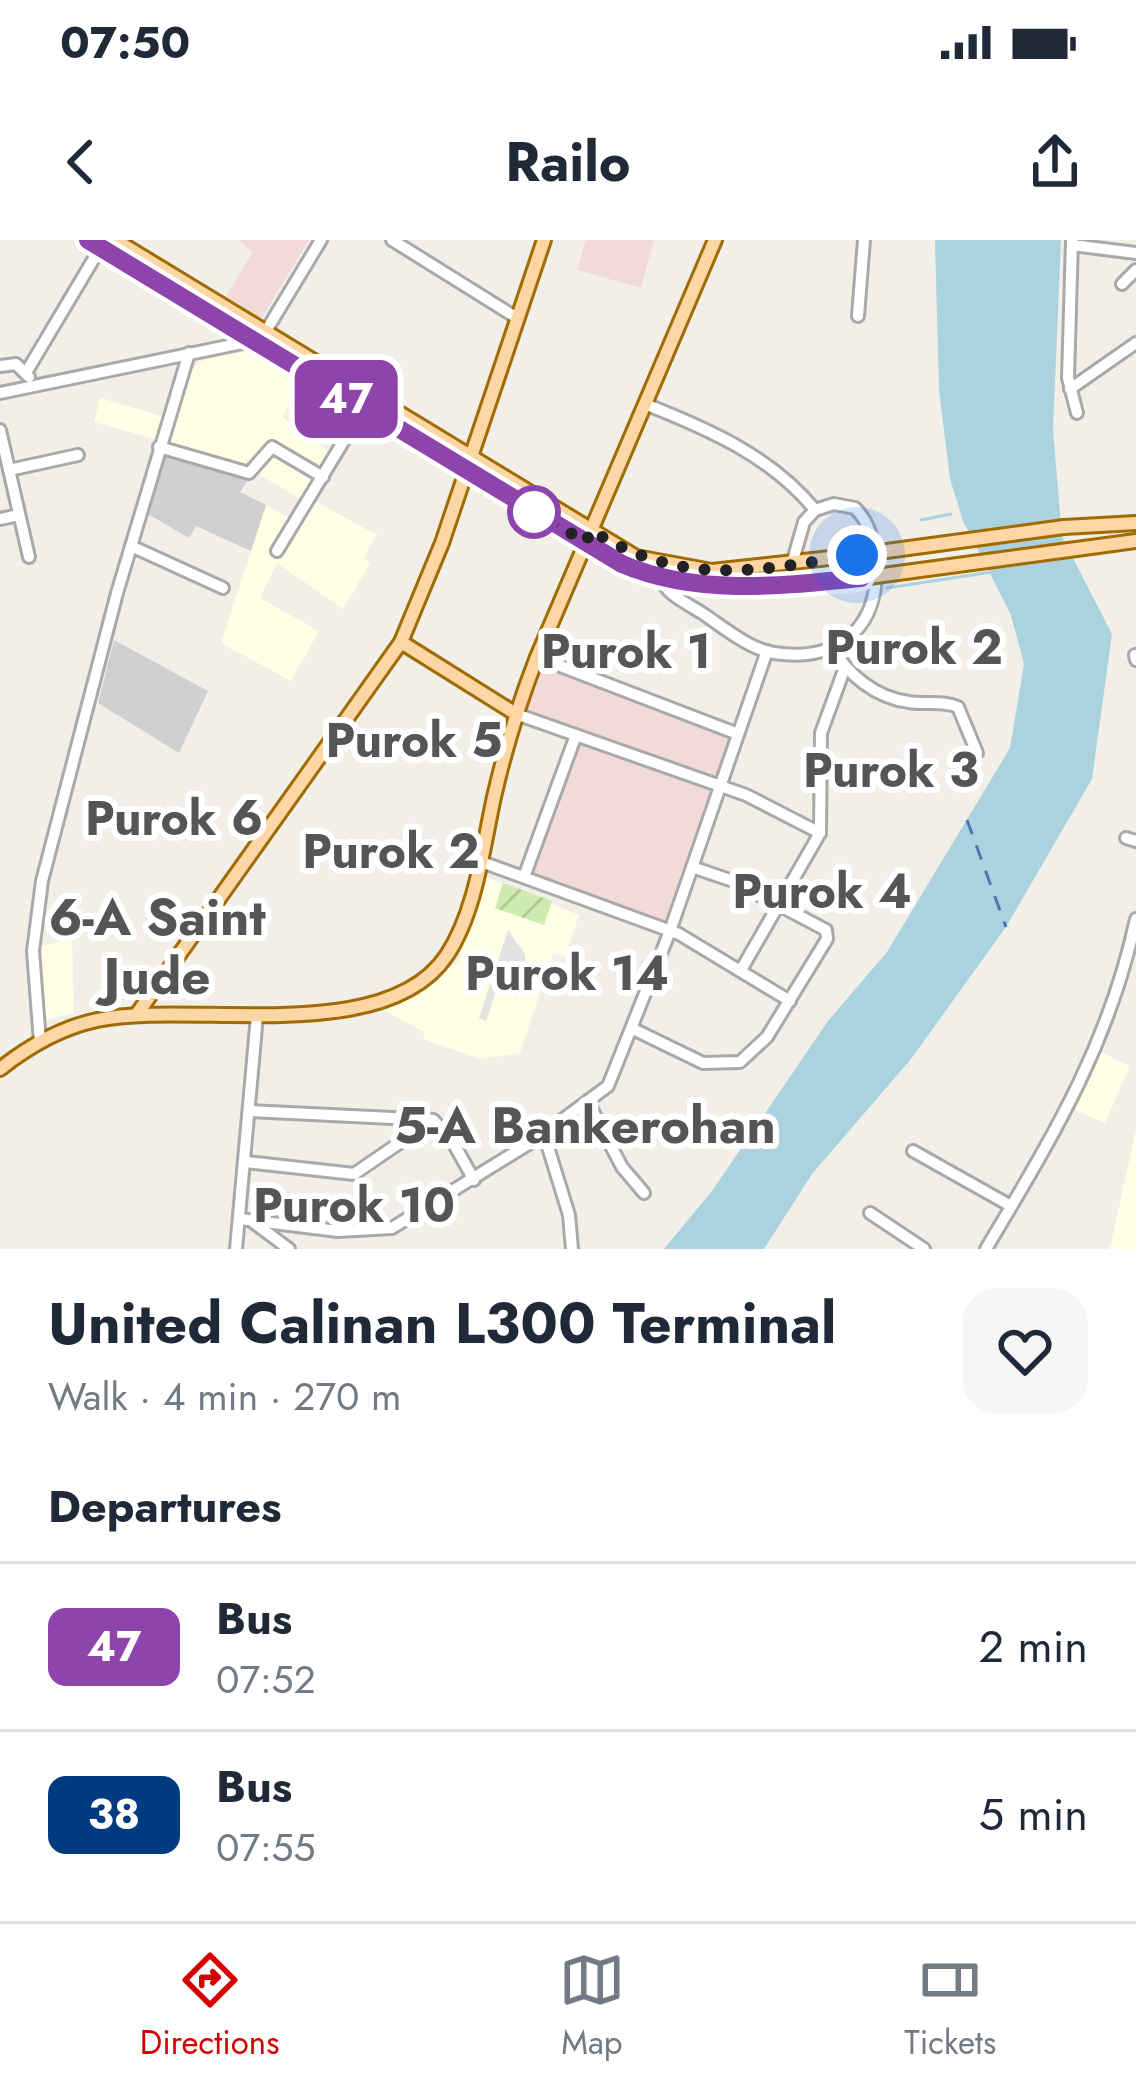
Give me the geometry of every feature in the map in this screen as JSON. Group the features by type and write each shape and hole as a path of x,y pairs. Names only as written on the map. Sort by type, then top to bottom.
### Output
{"main road":[{"path":"116,240 472,456 588,536 666,566 712,571 792,564 1064,527 1136,523"},
{"path":"137,1014 400,642 472,456 544,240"},
{"path":"0,1069 74,1026 137,1014 256,1016 358,1006 426,976 455,940 516,714 537,657 715,240"},
{"path":"98,243 466,472 661,578 756,586 861,578 1136,541"},
{"path":"400,642 516,714"}],"street":[{"path":"0,393 252,340 266,331 321,240"},
{"path":"392,240 517,318"},
{"path":"858,316 864,240"},
{"path":"1077,413 1070,389 1072,242 1136,253"},
{"path":"26,371 98,243"},
{"path":"1123,284 1136,270"},
{"path":"1070,389 1135,347"},
{"path":"40,1042 33,951 38,901 131,546 189,353"},
{"path":"1,362 26,371 32,386"},
{"path":"645,404 721,436 766,464 815,510"},
{"path":"277,551 363,409"},
{"path":"0,433 29,557"},
{"path":"159,447 250,473 272,447 324,475"},
{"path":"9,470 78,454"},
{"path":"661,578 674,595 767,651 794,653 832,646 849,638 870,616 876,564 872,536 859,512 839,504 815,510 792,564"},
{"path":"0,519 19,515"},
{"path":"801,534 816,561"},
{"path":"131,546 224,588"},
{"path":"832,646 844,670 901,701 958,706 977,753"},
{"path":"246,1220 338,1232 392,1228 544,1134 614,1077 767,651"},
{"path":"537,657 737,734"},
{"path":"741,970 820,833 821,734 844,670"},
{"path":"516,714 719,785 783,811 820,833"},
{"path":"524,877 576,735"},
{"path":"479,861 670,931 790,1001"},
{"path":"633,1029 703,1063 728,1066 760,1046 828,934 780,904 692,867"},
{"path":"986,1249 1049,1148 1081,1082 1121,979 1136,920"},
{"path":"236,1249 246,1220 256,1016"},
{"path":"588,1102 622,1167 644,1193"},
{"path":"251,1111 433,1120 450,1137 474,1180"},
{"path":"247,1162 354,1174 433,1120"},
{"path":"544,1134 569,1215 572,1249"},
{"path":"913,1151 1011,1206"},
{"path":"870,1213 924,1249"},
{"path":"246,1220 289,1249"}],"shaded area":[{"path":"238,240 309,240 261,319 226,296 253,252"},
{"path":"586,240 654,240 641,288 577,270"},
{"path":"255,349 303,380 282,417 332,454 307,497 377,535 363,558 370,563 343,609 277,563 260,598 319,631 291,681 221,643 266,505 291,519 302,500 255,472 166,453 168,443 94,422 100,398 175,420 189,373 201,361"},
{"path":"166,453 250,477 240,492 266,505 251,551 196,526 189,538 148,514"},
{"path":"114,640 208,691 179,753 98,703"},
{"path":"539,664 731,736 716,780 523,711"},
{"path":"578,740 713,788 664,926 528,874"},
{"path":"486,877 579,915 565,957 553,953 520,1053 480,1059 423,1039 425,1032 379,1008 415,992 458,962"},
{"path":"508,930 525,954 526,971 517,997 496,991 486,1021 479,1018"},
{"path":"72,939 74,1013 42,1021 36,947"},
{"path":"1098,1051 1130,1066 1105,1123 1073,1109"},
{"path":"1136,1129 1136,1249 1108,1249 1111,1244"}],"green space":[{"path":"503,883 552,901 544,925 495,908"}],"water":[{"path":"935,240 1061,240 1053,429 1062,537 1112,634 1092,779 1006,927 911,1059 812,1174 764,1249 664,1249 712,1191 828,1021 887,952 1010,748 1024,664 1011,615 963,521 950,479 939,391"}],"waterway":[{"path":"921,520 951,514"},
{"path":"887,588 992,572"}],"ferry route":[{"path":"967,820 1006,927"}],"bus line":[{"name":"47","path":"88,240 466,472 638,571 711,584 775,586 861,578"}],"district":[{"name":"Purok 2","path":"914,647"},
{"name":"Purok 1","path":"626,651"},
{"name":"Purok 5","path":"414,740"},
{"name":"Purok 3","path":"891,770"},
{"name":"Purok 6","path":"174,818"},
{"name":"Purok 2","path":"391,851"},
{"name":"Purok 4","path":"822,891"},
{"name":"6-A Saint Jude","path":"157,946"},
{"name":"Purok 14","path":"567,973"},
{"name":"5-A Bankerohan","path":"585,1125"},
{"name":"Purok 10","path":"354,1205"}],"route":[{"path":"534,512 586,542 591,530 636,557 690,570 857,555"}]}
